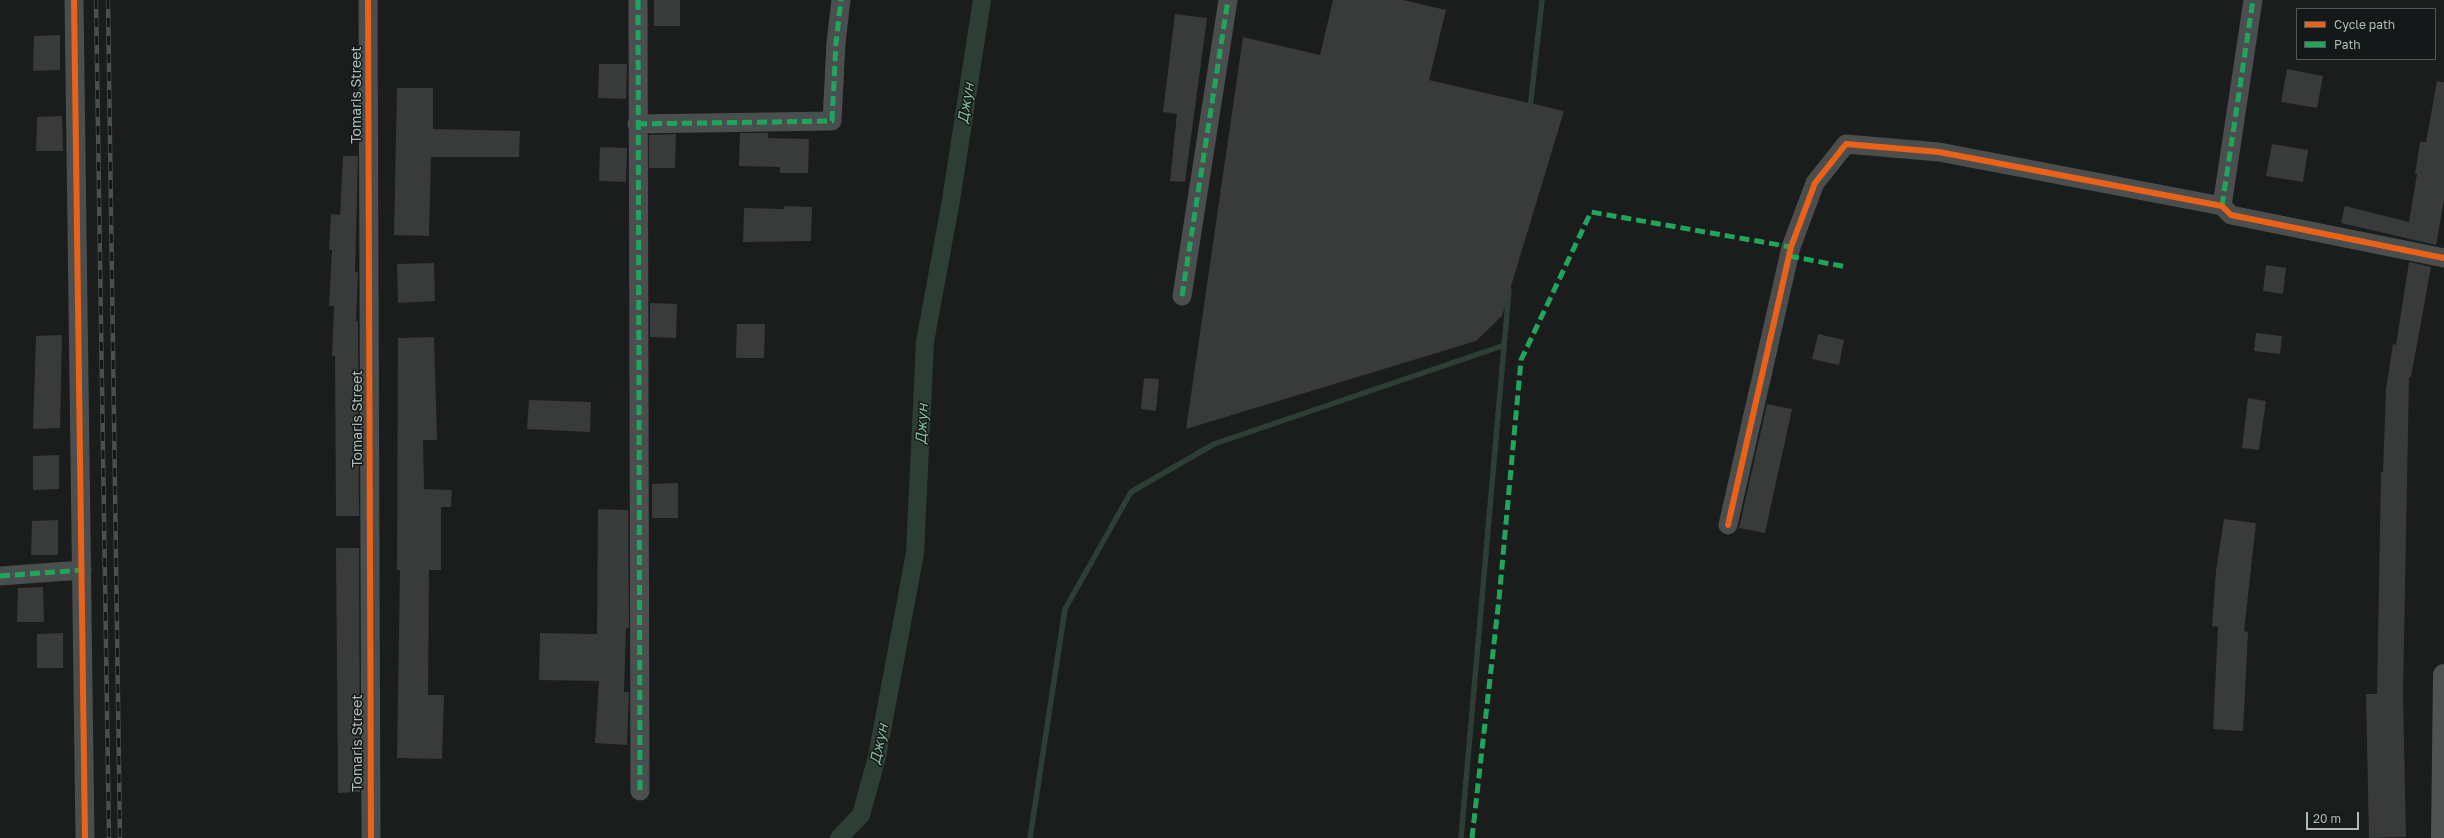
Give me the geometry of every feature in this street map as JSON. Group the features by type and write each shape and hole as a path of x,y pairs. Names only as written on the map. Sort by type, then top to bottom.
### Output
{"main road":[{"path":"2442,838 2444,675"}],"street":[{"path":"74,0 85,838"},
{"name":"Tomaris Street","path":"368,0 371,838"},
{"path":"638,0 637,124 640,791"},
{"path":"637,124 832,121 836,43 841,0"},
{"path":"1182,296 1228,0"},
{"path":"2222,206 2253,0"},
{"path":"1728,525 1791,247 1815,184 1846,144 1939,152 2222,206 2231,215 2444,258"},
{"path":"0,576 82,570"}],"building":[{"path":"654,0 680,0 680,26 654,26"},
{"path":"1333,0 1403,0 1446,10 1429,80 1564,111 1502,316 1476,341 1186,429 1243,37 1320,55"},
{"path":"1175,14 1207,18 1185,182 1170,181 1177,114 1163,112"},
{"path":"60,35 60,70 33,71 34,36"},
{"path":"599,64 627,64 626,99 598,98"},
{"path":"2287,69 2323,76 2317,108 2281,102"},
{"path":"2437,81 2444,82 2444,200 2436,245 2341,223 2345,206 2409,222 2417,174 2415,174 2420,142 2426,142"},
{"path":"397,88 433,88 433,129 520,131 519,157 431,157 429,236 394,235"},
{"path":"62,116 63,151 36,151 37,117"},
{"path":"740,133 768,133 768,138 809,139 808,173 780,173 780,167 739,166"},
{"path":"676,134 675,168 649,168 649,135"},
{"path":"2272,144 2308,150 2303,182 2266,176"},
{"path":"600,147 627,148 626,182 599,181"},
{"path":"343,156 358,156 355,272 358,272 356,321 358,321 359,516 336,516 335,356 332,356 334,306 329,306 332,250 329,250 331,214 340,215"},
{"path":"784,206 812,207 811,241 743,242 744,208 784,209"},
{"path":"2409,262 2431,267 2411,377 2409,377 2403,693 2406,837 2369,838 2366,694 2377,694 2381,472 2383,472 2386,389 2393,344 2396,345"},
{"path":"434,263 435,301 398,303 397,264"},
{"path":"2266,265 2286,268 2283,294 2263,291"},
{"path":"650,303 677,304 676,338 650,337"},
{"path":"737,324 765,324 764,358 736,358"},
{"path":"2256,333 2282,336 2280,354 2254,351"},
{"path":"1818,334 1844,340 1839,365 1812,359"},
{"path":"62,335 60,428 33,429 36,336"},
{"path":"434,337 437,440 423,440 424,489 452,490 451,507 441,507 441,570 429,570 428,695 444,695 442,759 397,758 400,570 397,570 398,338"},
{"path":"1144,378 1159,379 1156,411 1141,409"},
{"path":"2248,398 2266,401 2259,450 2242,448"},
{"path":"529,400 591,402 590,432 527,429"},
{"path":"1767,404 1792,409 1765,533 1739,528"},
{"path":"59,455 59,489 33,490 33,456"},
{"path":"678,483 678,518 652,518 652,484"},
{"path":"598,509 628,510 629,628 626,628 624,692 629,692 627,745 595,743 599,681 539,680 540,633 597,634"},
{"path":"2224,519 2256,523 2244,631 2248,632 2243,731 2213,729 2218,627 2212,626 2216,571"},
{"path":"58,520 58,555 31,555 32,521"},
{"path":"336,548 359,548 360,792 338,793"},
{"path":"43,587 44,622 17,622 18,588"},
{"path":"63,633 63,668 37,668 37,634"}],"waterway":[{"name":"Джун","path":"839,838 861,815 877,757 915,553 925,342 951,200 982,0"},
{"path":"1530,109 1542,0"},
{"path":"1461,838 1509,290"},
{"path":"1030,838 1065,609 1131,492 1214,444 1502,346"}],"railway":[{"path":"96,0 109,838"},
{"path":"108,0 120,838"}],"marked path":[{"path":"638,0 640,791"},
{"path":"637,124 832,121 836,43 841,0"},
{"path":"1182,296 1228,0"},
{"path":"2222,206 2253,0"},
{"path":"1472,838 1499,599 1521,360 1591,212 1791,247"},
{"path":"1789,256 1847,267"},
{"path":"0,576 82,570"}],"cycle path":[{"path":"74,0 85,838"},
{"path":"368,0 371,838"},
{"path":"1728,525 1791,247 1815,183 1846,144 1939,152 2222,206 2231,215 2444,258"}]}
